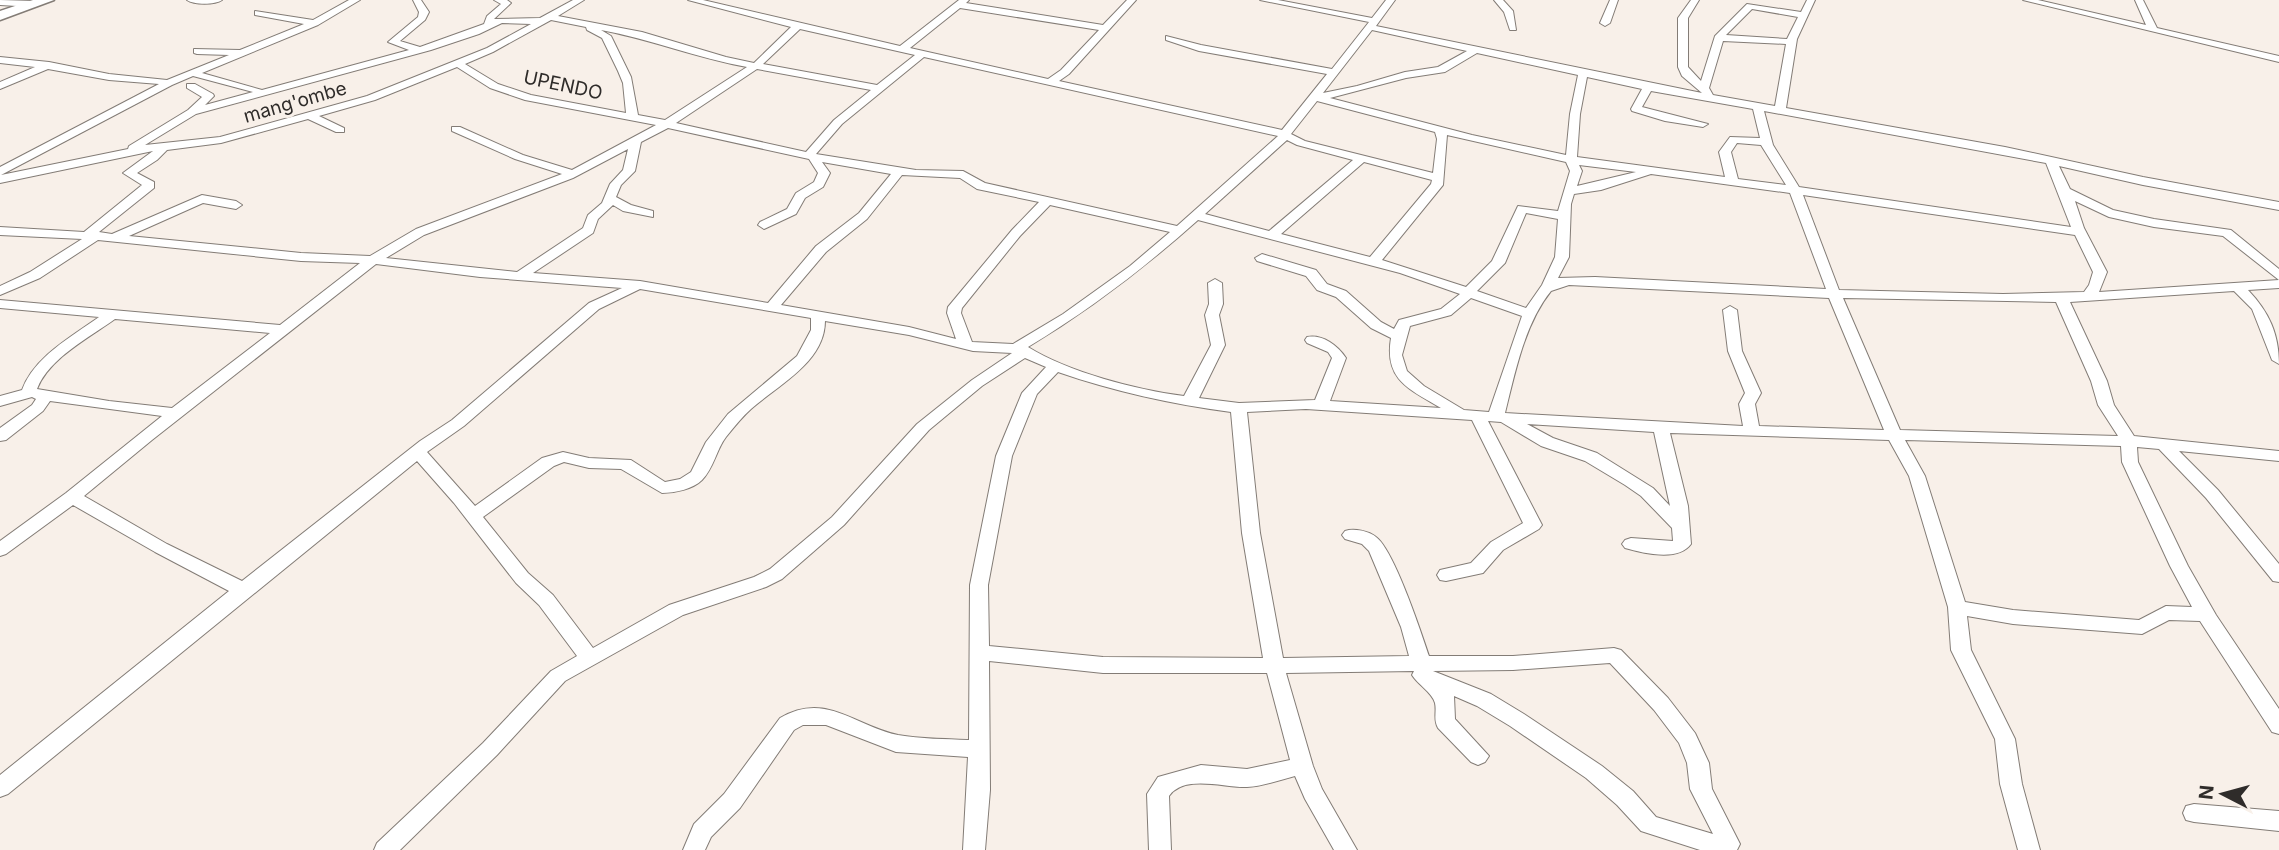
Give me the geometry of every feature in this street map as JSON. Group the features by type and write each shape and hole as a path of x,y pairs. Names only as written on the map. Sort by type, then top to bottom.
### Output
{"highway":[{"path":"0,16 41,2"}],"street":[{"path":"191,0 218,0"},
{"path":"0,172 168,83 314,23 356,0"},
{"path":"417,0 424,12 422,18 393,42 421,50"},
{"path":"488,27 490,18 507,3 498,0"},
{"name":"mang'ombe","path":"0,178 163,146 221,140 389,92 501,46 580,0"},
{"path":"692,0 1284,134 1301,143 1439,178"},
{"path":"721,7 732,0"},
{"path":"1050,82 1065,72 1132,0"},
{"path":"1264,0 1583,74 2279,205"},
{"path":"385,850 504,736 552,681 589,657 676,610 760,582 776,574 803,553 838,521 895,454 923,427 976,383 1107,290 1226,190 1284,134 1391,0"},
{"path":"1498,0 1508,11 1513,27"},
{"path":"1605,23 1614,0"},
{"path":"1695,0 1683,19 1683,67 1686,74 1717,99"},
{"path":"1780,110 1792,41 1811,0"},
{"path":"2139,0 2153,30"},
{"path":"2032,1 2279,59"},
{"path":"0,2 41,2"},
{"path":"902,48 962,3 1104,28"},
{"path":"1703,90 1719,38 1750,5 1802,15"},
{"path":"258,13 314,23"},
{"path":"121,154 192,112 421,50 506,20 547,19 638,34 705,55 880,89"},
{"path":"585,26 606,36 610,50 628,82 631,113 634,117"},
{"path":"0,550 72,497 373,260 420,232 573,174 667,124 757,65 798,26"},
{"path":"1719,38 1742,37 1776,43 1792,41"},
{"path":"1169,38 1199,48 1334,72"},
{"path":"1316,97 1359,89 1405,75 1441,70 1476,50"},
{"path":"197,51 242,53"},
{"path":"764,225 792,213 800,195 820,183 824,173 810,156 838,122 923,53"},
{"path":"0,60 168,83"},
{"name":"UPENDO","path":"459,64 494,86 530,98 899,172 963,175 981,186 1179,230"},
{"path":"0,86 49,65"},
{"path":"192,73 247,89 270,90"},
{"path":"1499,416 1506,380 1531,315 1562,257 1564,216 1576,171 1571,160 1575,114 1583,74"},
{"path":"131,103 191,86 209,78"},
{"path":"191,86 209,94 192,112"},
{"path":"1648,87 1635,107 1639,111 1703,124"},
{"path":"1316,97 1440,130 1571,160 1732,180 2080,232"},
{"path":"1758,106 1766,142 1795,190 1834,294 1894,434 1917,475 1957,607 1961,650 2003,732 2011,784 2029,850"},
{"path":"310,116 340,130"},
{"path":"456,129 512,154 573,174"},
{"path":"1373,262 1429,196 1439,178 1443,139 1440,130"},
{"path":"1732,180 1725,152 1734,139 1766,142"},
{"path":"520,276 587,232 591,219 607,205 616,184 629,171 636,141"},
{"path":"0,292 35,275 92,236 150,186 129,173 153,158 163,146"},
{"path":"0,159 21,161"},
{"path":"1271,236 1360,159"},
{"path":"2051,161 2100,276 2088,296"},
{"path":"773,306 821,249 863,216 899,172"},
{"path":"1569,191 1597,187 1638,174 1670,172"},
{"path":"2065,191 2109,213 2154,223 2227,233 2279,276"},
{"path":"609,198 627,208 649,214"},
{"path":"113,237 199,200 208,199 236,205"},
{"path":"966,345 954,313 955,307 1016,233 1048,200"},
{"path":"1446,575 1476,568 1497,546 1533,526 1470,414 1419,389 1400,373 1395,355 1398,336 1404,323 1446,312 1468,294 1498,263 1522,209 1564,216"},
{"path":"1194,215 1424,275 1468,294 1531,315"},
{"path":"0,231 113,237 301,257 373,260 520,276 640,285 818,314 988,349 1021,350 1055,366 1117,387 1189,402 1239,408 1321,405 1661,428 2129,441 2279,456"},
{"path":"1262,258 1311,273 1322,286 1341,294 1376,325 1398,336"},
{"path":"1548,286 1595,281 1834,294 2062,298 2279,284"},
{"path":"1189,402 1218,345 1212,315 1216,304 1215,283"},
{"path":"0,788 243,590 418,452 458,424 594,306 640,285"},
{"path":"2264,286 2279,295"},
{"path":"2238,287 2258,307 2274,333 2279,360"},
{"path":"2062,298 2064,309 2099,381 2106,405 2129,441 2133,470 2179,566 2206,614 2279,726"},
{"path":"0,304 283,330"},
{"path":"1730,310 1735,351 1753,393 1747,404 1752,431"},
{"path":"473,516 548,462 560,457 589,463 630,466 650,482 663,488 691,480 708,459 715,441 738,413 777,383 815,341 820,327 818,314"},
{"path":"110,316 41,371 30,383 29,391 109,407 176,413"},
{"path":"1312,340 1333,349 1339,358 1321,405"},
{"path":"974,850 979,790 979,585 1001,466 1030,393 1055,366"},
{"path":"0,401 39,394"},
{"path":"0,436 38,408 39,394"},
{"path":"1239,408 1251,533 1274,663 1302,765 1321,811 1346,850"},
{"path":"1499,416 1547,442 1591,457 1612,469 1647,492 1681,527"},
{"path":"1631,544 1678,547 1682,544 1661,428"},
{"path":"2163,444 2212,494 2279,576"},
{"path":"418,452 522,578 546,600 589,657"},
{"path":"72,497 161,548 243,590"},
{"path":"1350,534 1368,539 1377,548 1410,626 1417,667 1445,699 1445,722 1478,756"},
{"path":"1957,607 2013,617 2142,628 2166,614 2206,614"},
{"path":"978,652 1103,665 1274,663 1417,667 1615,655 1661,704 1688,739 1698,763 1700,789 1727,835 1728,846 1722,847 1649,824 1625,798 1594,772 1484,700 1417,667"},
{"path":"694,850 702,831 732,801 788,724 799,716 822,716 895,743 978,749"},
{"path":"1160,850 1158,794 1166,783 1201,774 1247,778 1302,765"},
{"path":"2194,813 2279,821"}]}
